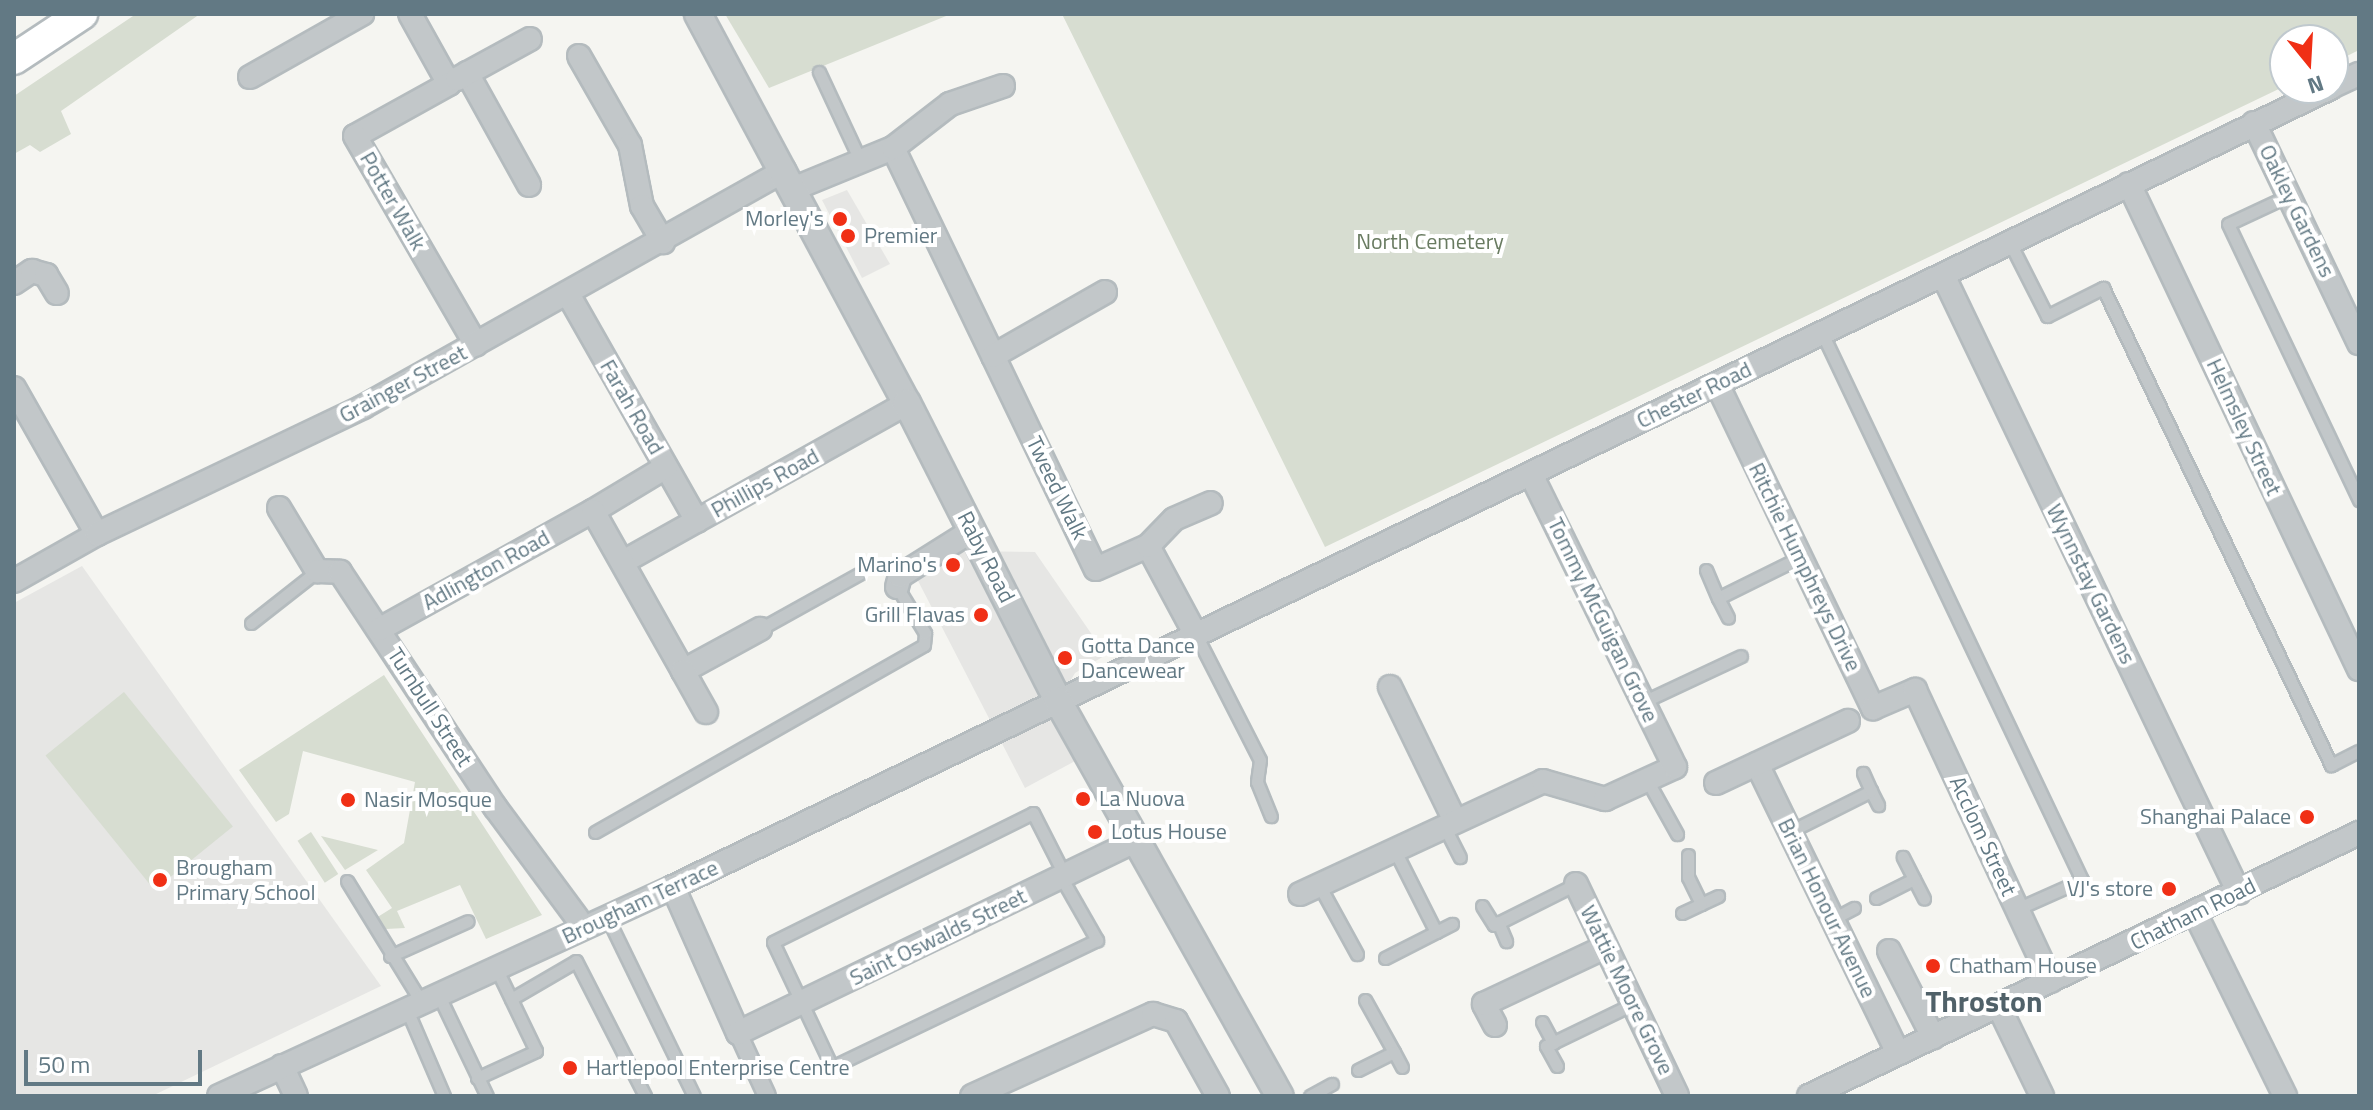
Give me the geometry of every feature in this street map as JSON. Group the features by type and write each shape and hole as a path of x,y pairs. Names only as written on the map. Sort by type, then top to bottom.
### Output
{"main road":[{"path":"14,59 82,14"}],"street":[{"path":"250,77 362,14"},
{"path":"410,14 458,78 529,185"},
{"name":"Raby Road","path":"698,14 907,403 1058,701 1280,1096"},
{"path":"458,78 530,39"},
{"path":"579,56 630,145 642,206 663,242"},
{"name":"Potter Walk","path":"458,78 355,136 476,345"},
{"name":"Grainger Street","path":"14,581 97,534 363,407 663,242 788,180 893,148 950,104 1003,86"},
{"name":"Chester Road","path":"1058,701 2295,104"},
{"name":"Oakley Gardens","path":"2254,123 2359,343"},
{"name":"Tweed Walk","path":"893,148 1096,569 1148,546 1174,519 1211,503"},
{"name":"Helmsley Street","path":"2129,184 2359,669"},
{"path":"14,283 32,271 46,275 57,293"},
{"name":"Wynnstay Gardens","path":"1943,275 2239,893"},
{"path":"993,356 1105,292"},
{"name":"Farah Road","path":"568,294 697,521"},
{"name":"Ritchie Humphreys Drive","path":"1717,384 1873,708 1915,690"},
{"path":"14,388 97,534"},
{"name":"Phillips Road","path":"623,562 907,403"},
{"name":"Adlington Road","path":"380,629 666,467"},
{"name":"Tommy McGuigan Grove","path":"1531,474 1675,767 1647,780"},
{"path":"279,508 317,571"},
{"path":"593,511 706,712"},
{"path":"897,587 900,576 973,530"},
{"path":"1148,546 1196,635"},
{"name":"Turnbull Street","path":"317,571 340,572 495,807 577,918"},
{"path":"683,671 760,629"},
{"path":"1390,687 1448,822"},
{"name":"Acclom Street","path":"1915,690 2051,981"},
{"name":"Brougham Terrace","path":"219,1096 497,970 1058,701"},
{"path":"1716,783 1848,721"},
{"name":"Brian Honour Avenue","path":"1757,764 1898,1053"},
{"path":"1309,890 1448,822 1543,781 1605,799 1647,780"},
{"name":"Chatham Road","path":"1809,1096 2359,833"},
{"name":"Saint Oswalds Street","path":"738,1033 1137,840"},
{"name":"Wattie Moore Grove","path":"1576,884 1677,1096"},
{"path":"673,887 767,1096"},
{"path":"2195,913 2285,1096"},
{"path":"1495,1025 1484,1004 1605,947"},
{"path":"1889,951 1933,1037"},
{"path":"1999,1007 2042,1096"},
{"path":"972,1096 1153,1014 1176,1021 1218,1096"},
{"path":"282,1066 296,1096"}],"lane":[{"path":"819,72 860,160"},
{"path":"2290,195 2228,224 2359,500"},
{"path":"2010,243 2047,316 2103,288 2331,765 2359,751"},
{"path":"1822,333 2082,880 2017,909"},
{"path":"1718,598 1801,557"},
{"path":"1706,570 1728,618"},
{"path":"251,623 317,571"},
{"path":"760,629 859,574"},
{"path":"595,832 924,645 925,633 897,587"},
{"path":"1196,635 1260,760 1257,782 1271,816"},
{"path":"1643,702 1741,656"},
{"path":"1863,773 1878,805"},
{"path":"1647,780 1677,834"},
{"path":"1789,832 1871,791"},
{"path":"1033,813 1063,876 1097,940 832,1067 773,942 1033,813"},
{"path":"1448,822 1460,857"},
{"path":"1394,848 1436,932"},
{"path":"1688,855 1688,877 1701,904"},
{"path":"1903,857 1924,899"},
{"path":"1876,898 1914,879"},
{"path":"347,881 390,956 487,1096"},
{"path":"1482,906 1494,925 1576,884"},
{"path":"1309,890 1357,954"},
{"path":"1682,913 1718,896"},
{"path":"1831,920 1854,908"},
{"path":"607,917 694,1096"},
{"path":"390,956 468,921"},
{"path":"1498,922 1506,941"},
{"path":"1385,958 1452,924"},
{"path":"511,999 576,961 645,1096"},
{"path":"477,1078 536,1051 497,970"},
{"path":"1365,1000 1402,1067"},
{"path":"423,1003 444,1096"},
{"path":"1557,1066 1546,1046 1633,1004"},
{"path":"1542,1022 1553,1043"},
{"path":"1358,1070 1394,1052"},
{"path":"1310,1096 1332,1084"}],"shaded area":[{"path":"847,190 890,264 862,278 822,200"},
{"path":"965,551 1035,552 1106,655 1075,673 1069,683 1077,760 1025,788 915,575"},
{"name":"Brougham Primary School","path":"82,566 381,986 152,1096 14,1096 14,603"}],"green space":[{"path":"136,14 200,14 61,111 71,134 40,152 30,145 14,154 14,96"},
{"path":"725,14 951,14 769,88"},
{"name":"North Cemetery","path":"1062,14 2359,14 2359,50 2349,55 2349,24 2269,24 2269,94 1325,547"},
{"path":"384,675 542,915 486,939 460,885 397,911 405,928 386,929 376,918 392,908 366,870 404,843 415,782 303,751 289,814 276,822 239,770"},
{"path":"124,692 233,826 154,890 46,756"},
{"path":"311,832 338,874 325,883 298,841"},
{"path":"321,836 378,850 345,870"}],"place":[{"name":"Morley's","path":"840,219"},
{"name":"Premier","path":"848,236"},
{"name":"Marino's","path":"953,565"},
{"name":"Grill Flavas","path":"981,615"},
{"name":"Gotta Dance Dancewear","path":"1065,658"},
{"name":"La Nuova","path":"1083,799"},
{"name":"Nasir Mosque","path":"348,800"},
{"name":"Shanghai Palace","path":"2307,817"},
{"name":"Lotus House","path":"1095,832"},
{"name":"Brougham Primary School","path":"160,880"},
{"name":"VJ's store","path":"2169,889"},
{"name":"Chatham House","path":"1933,966"},
{"name":"Hartlepool Enterprise Centre","path":"570,1068"}],"district":[{"name":"Throston","path":"1984,1001"}]}
